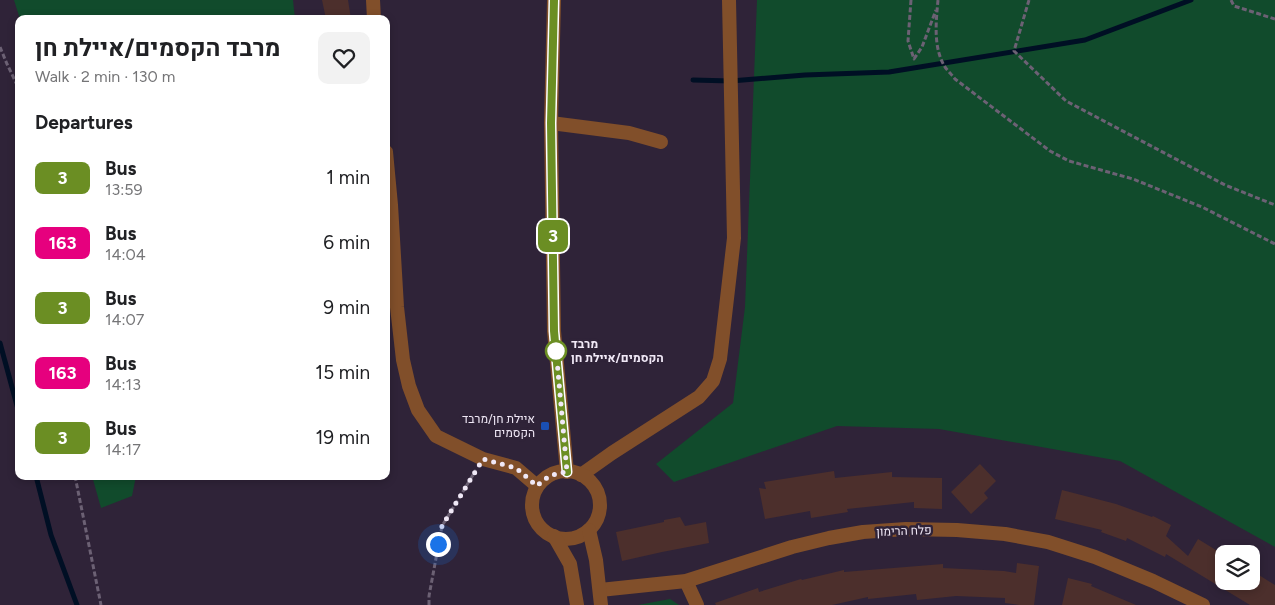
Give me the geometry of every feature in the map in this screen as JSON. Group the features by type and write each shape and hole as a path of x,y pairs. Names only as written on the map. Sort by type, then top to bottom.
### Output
{"street":[{"path":"373,0 374,15"},
{"path":"554,0 551,123 554,331 567,472"},
{"path":"581,475 699,397 713,381 720,358 734,238 729,0"},
{"path":"551,123 629,132 661,142"},
{"path":"390,194 403,360 409,386 418,410 436,436 483,459 516,468 537,486"},
{"path":"567,472 581,475 596,490 599,502 598,514 593,525 577,538 566,540 544,532 536,523 532,509 532,497 537,486 545,478 555,473 567,472"},
{"name":"פלח הרימון","path":"600,590 686,582 792,547 863,532 906,529 956,530 1005,534 1048,542 1095,557 1203,605"},
{"path":"589,530 596,560 601,605"},
{"path":"554,536 570,564 577,605"},
{"path":"686,582 697,605"}],"path":[{"path":"911,0 908,41 914,59 922,47 938,0"},
{"path":"1029,0 1014,51 1066,101 1225,185 1275,205"},
{"path":"1231,0 1234,6 1275,19"},
{"path":"937,5 937,49 944,66 955,79 1050,151 1069,161 1133,179 1202,207 1275,244"},
{"path":"0,47 15,81"},
{"path":"430,605 429,596 442,526 483,459"},
{"path":"76,480 101,605"}],"green space":[{"path":"14,0 293,0 295,15 19,15"},
{"path":"757,0 1275,0 1275,547 1120,461 939,429 837,426 674,482 656,464 733,403 745,307"},
{"path":"93,480 135,480 132,496 101,508"},
{"path":"670,599 679,605 638,605"}],"building":[{"path":"322,0 348,0 350,15 325,15"},
{"path":"980,464 996,481 984,493 988,498 971,514 951,492"},
{"path":"834,471 835,478 892,472 892,477 942,478 942,509 914,508 914,502 847,509 848,512 811,518 810,511 765,519 759,488 766,489 764,482"},
{"path":"1062,490 1153,516 1171,525 1166,536 1188,556 1198,539 1215,549 1215,584 1166,554 1165,557 1127,538 1126,541 1101,532 1102,530 1055,519"},
{"path":"680,517 685,526 706,522 709,543 622,561 616,532"},
{"path":"1017,563 1039,566 1034,605 1005,603 1005,598 956,596 917,600 916,594 868,599 868,597 832,605 716,605 715,603 758,588 759,592 801,579 844,570 844,572 943,564 943,568 1016,573"},
{"path":"1260,576 1275,585 1275,605 1250,605 1225,590 1260,590"},
{"path":"1068,578 1092,584 1091,586 1136,605 1062,605"}],"waterway":[{"path":"693,80 731,81 805,75 889,72 1085,40 1191,0"},
{"path":"0,343 15,398"},
{"path":"37,480 51,535 77,605"}],"bus line":[{"name":"3","path":"554,0 551,123 554,331 567,472"}],"place":[{"name":"מרבד הקסמים/איילת חן","path":"556,351"},
{"name":"איילת חן/מרבד הקסמים","path":"545,426"}],"route":[{"path":"438,544 442,526 483,459 516,468 537,486 545,478 555,473 567,472 556,349 556,351"}]}
